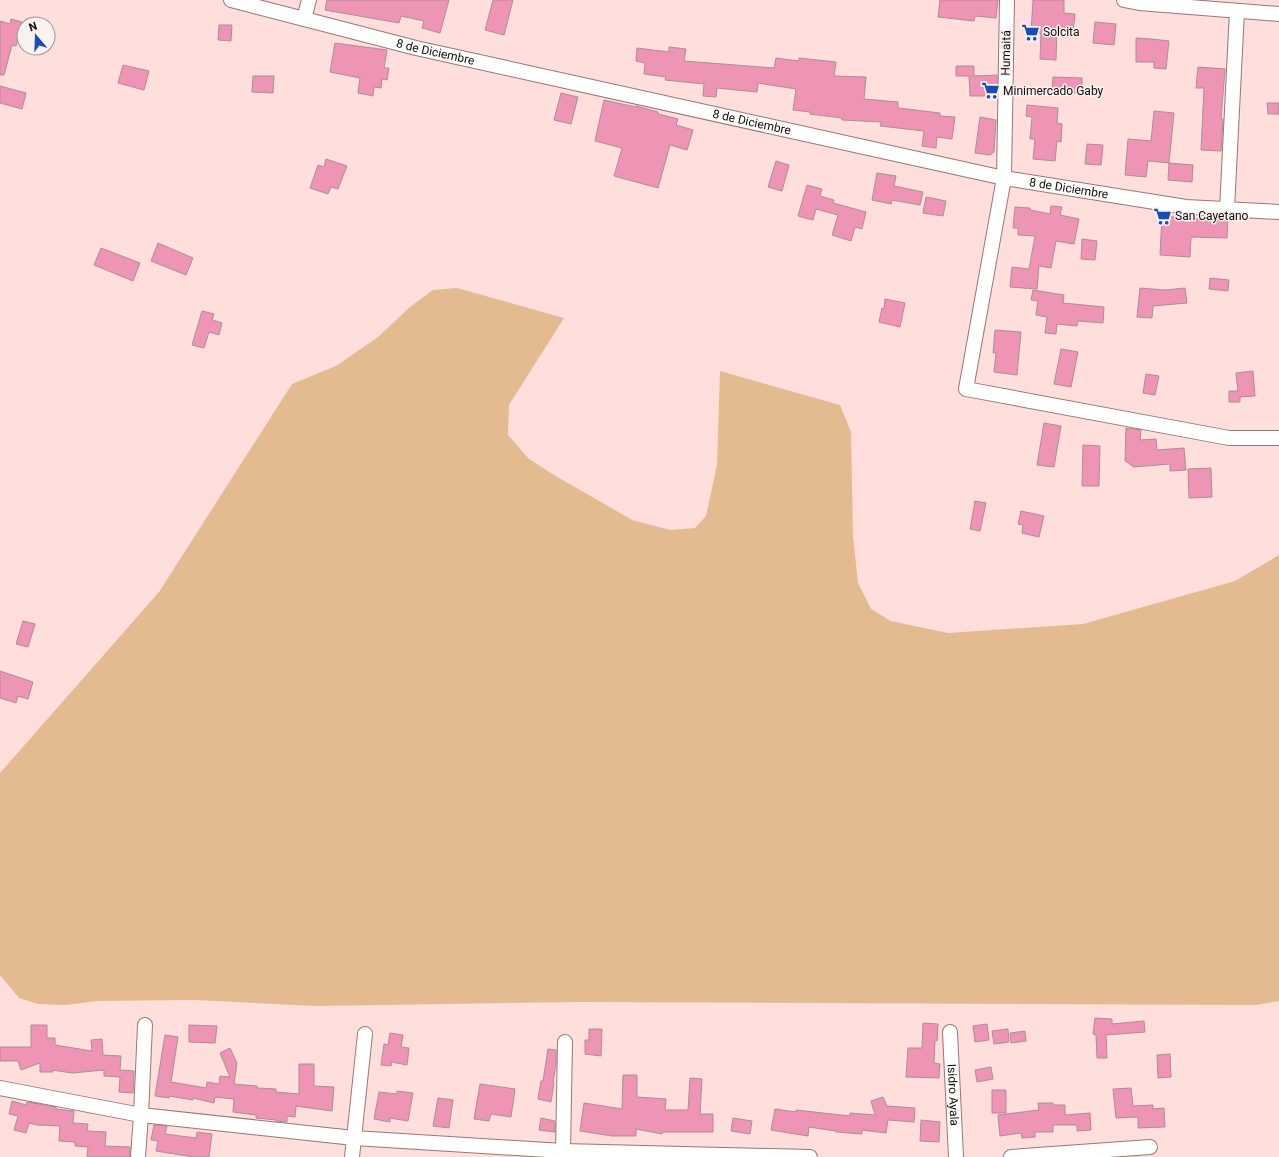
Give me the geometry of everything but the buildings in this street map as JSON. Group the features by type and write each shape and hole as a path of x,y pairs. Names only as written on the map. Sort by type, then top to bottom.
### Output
{"street":[{"name":"8 de Diciembre","path":"231,0 416,48 1004,178 1186,207 1279,212"},
{"path":"304,19 309,0"},
{"name":"Humaitá","path":"1007,0 1004,178 966,389 1229,438 1279,438"},
{"path":"1124,0 1139,3 1279,14"},
{"path":"1227,209 1237,11"},
{"path":"138,1157 145,1025"},
{"name":"Isidro Ayala","path":"950,1032 956,1157"},
{"path":"352,1157 365,1034"},
{"path":"563,1151 565,1042"},
{"path":"0,1088 141,1115 354,1138 563,1151 810,1157"},
{"path":"1011,1157 1150,1147"}],"shaded area":[{"path":"457,288 564,318 509,405 508,435 529,459 632,520 670,530 695,528 706,516 717,465 720,371 840,405 851,432 853,536 858,583 871,609 891,621 948,633 1083,624 1235,581 1279,555 1279,1001 1256,1005 579,1002 316,1006 194,1000 98,1001 66,1005 38,1004 19,998 0,975 0,773 159,592 292,384 336,366 378,337 410,307 433,290"}],"place":[{"name":"Solcita","path":"1030,32"},
{"name":"Minimercado Gaby","path":"990,91"},
{"name":"San Cayetano","path":"1162,216"}]}
